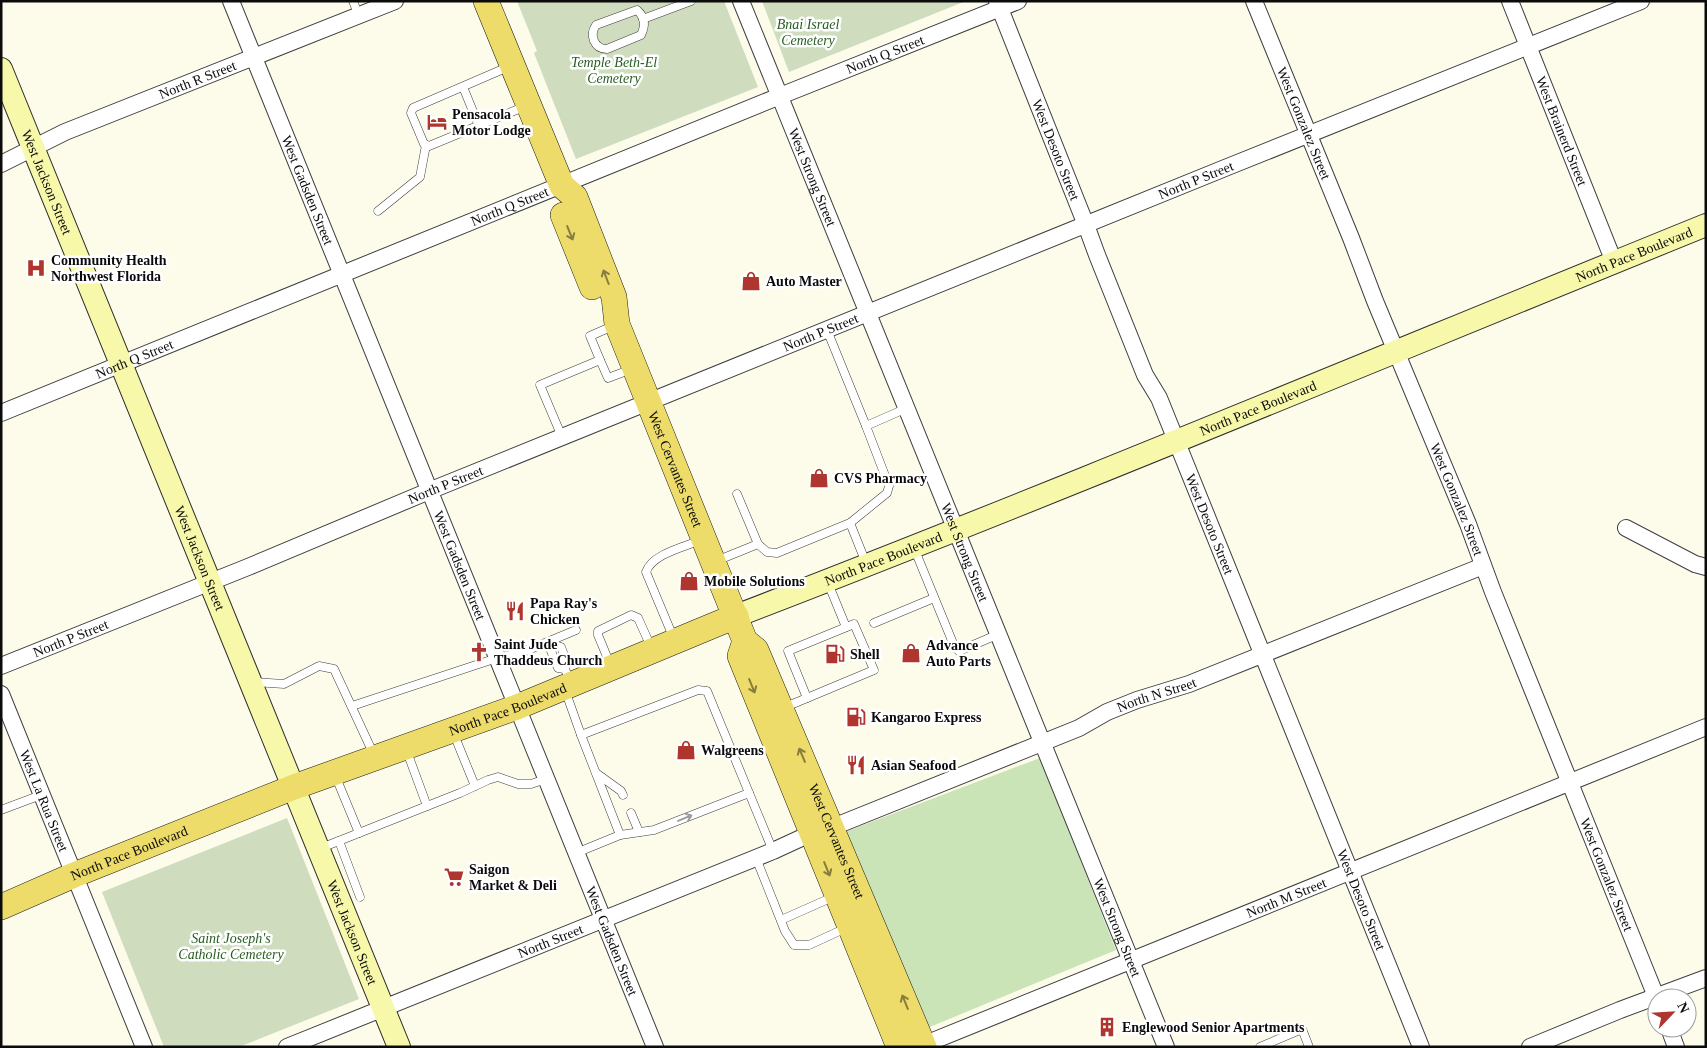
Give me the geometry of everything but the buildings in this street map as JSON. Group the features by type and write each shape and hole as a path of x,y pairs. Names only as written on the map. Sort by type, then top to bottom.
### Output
{"main road":[{"name":"West Cervantes Street","path":"486,1 562,186 575,197 614,296 617,324 636,367 745,641 756,650 782,708 822,830 837,895 850,926 915,1046"},
{"name":"North Pace Boulevard","path":"4,904 294,787 517,707 567,680 612,668 736,616"},
{"name":"West Cervantes Street","path":"745,641 740,656 822,830 915,1046"}],"street":[{"name":"West Gadsden Street","path":"230,1 654,1047"},
{"name":"North R Street","path":"1,164 65,132 253,58 356,8 395,1"},
{"name":"West Strong Street","path":"741,1 1166,1047"},
{"name":"North Q Street","path":"1,413 562,186 999,5 1018,1"},
{"name":"West Gonzalez Street","path":"1254,1 1468,524 1483,566 1653,988"},
{"name":"West Brainerd Street","path":"1510,1 1614,262"},
{"name":"North P Street","path":"1,666 649,401 1641,1"},
{"name":"West Desoto Street","path":"999,5 1086,225 1096,256 1145,375 1159,398 1421,1047"},
{"name":"West Jackson Street","path":"1,69 294,787 329,845 383,1008 399,1047"},
{"name":"North Pace Boulevard","path":"736,616 956,530 1706,224"},
{"path":"1626,528 1695,564 1706,567"},
{"name":"North N Street","path":"822,830 1043,743 1079,728 1107,712 1137,700 1189,684 1483,566"},
{"name":"West La Rua Street","path":"1,694 144,1047"},
{"name":"North M Street","path":"915,1046 1706,727"},
{"name":"North Street","path":"287,1047 822,830"},
{"path":"1682,988 1706,978"},
{"path":"1530,1047 1647,1002"}],"lane":[{"path":"644,19 691,1"},
{"path":"637,10 644,19 644,28 641,35 636,38 607,49 602,49 594,42 593,29 600,23 637,10"},
{"path":"378,211 420,177 426,145 412,113 413,108 513,66"},
{"path":"463,87 480,126"},
{"path":"426,145 429,146 529,105"},
{"path":"617,324 590,336 600,360 608,378 636,367"},
{"path":"737,494 758,544 767,552 777,553 850,523 887,493 890,486 828,330"},
{"path":"562,437 540,385 600,360"},
{"path":"866,426 907,408"},
{"path":"850,523 867,565"},
{"path":"664,646 646,572 648,566 658,557 705,539"},
{"path":"714,562 758,544"},
{"path":"914,546 955,648 959,651 999,634"},
{"path":"827,581 846,627"},
{"path":"874,623 934,598"},
{"path":"612,668 598,631 631,615 638,618 664,646"},
{"path":"782,708 807,698 823,686 874,670 854,624 846,627 838,635 822,642 807,648 788,651 807,698"},
{"path":"352,706 497,658 521,653 554,642 576,630"},
{"path":"554,642 561,647 567,663 567,680 580,735 620,835"},
{"path":"251,682 284,684 319,666 334,669 375,758"},
{"path":"853,669 856,677"},
{"path":"580,735 698,690 707,690 773,851"},
{"path":"452,730 475,786"},
{"path":"405,747 427,806"},
{"path":"334,773 359,833"},
{"path":"596,773 621,791 623,796"},
{"path":"360,897 329,845 498,777 518,784 531,784 546,779"},
{"path":"576,852 620,835 654,830 749,793"},
{"path":"1,810 42,795"},
{"path":"631,813 639,832"},
{"path":"756,858 785,931 794,945 809,945 850,926"},
{"path":"781,920 837,895"},
{"path":"1260,1047 1302,1029 1309,1047"}],"green space":[{"name":"Temple Beth-El Cemetery","path":"517,1 724,1 758,87 576,159 534,53 537,51"},
{"name":"Bnai Israel Cemetery","path":"762,1 966,1 789,72"},
{"path":"1040,758 1116,950 925,1029 842,833"},
{"name":"Saint Joseph's Catholic Cemetery","path":"287,818 359,999 239,1047 164,1047 102,892"}],"place":[{"name":"Pensacola Motor Lodge","path":"437,122"},
{"name":"Community Health Northwest Florida","path":"36,268"},
{"name":"Auto Master","path":"751,281"},
{"name":"CVS Pharmacy","path":"819,478"},
{"name":"Mobile Solutions","path":"689,581"},
{"name":"Papa Ray's Chicken","path":"515,611"},
{"name":"Saint Jude Thaddeus Church","path":"479,652"},
{"name":"Advance Auto Parts","path":"911,653"},
{"name":"Shell","path":"835,654"},
{"name":"Kangaroo Express","path":"856,717"},
{"name":"Walgreens","path":"686,750"},
{"name":"Asian Seafood","path":"856,765"},
{"name":"Saigon Market & Deli","path":"454,877"},
{"name":"Englewood Senior Apartments","path":"1107,1027"}]}
